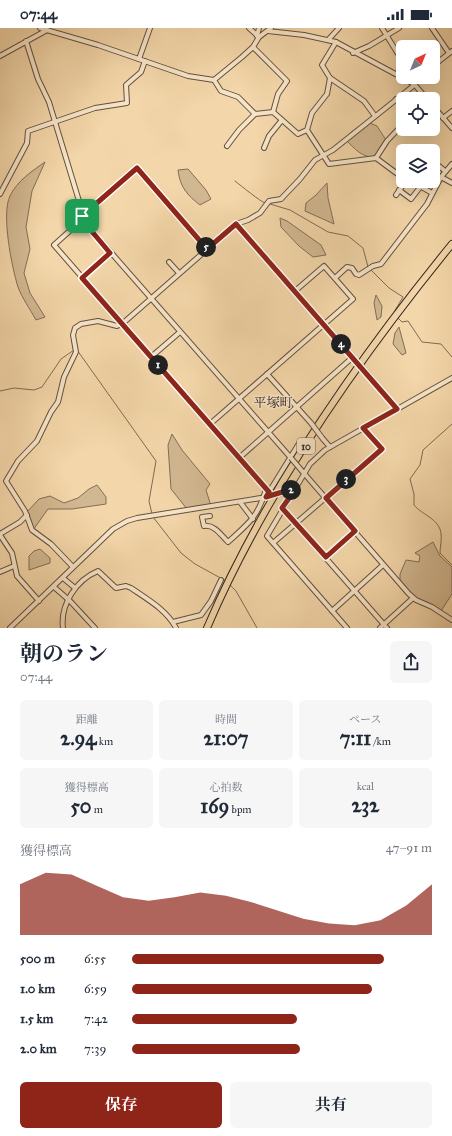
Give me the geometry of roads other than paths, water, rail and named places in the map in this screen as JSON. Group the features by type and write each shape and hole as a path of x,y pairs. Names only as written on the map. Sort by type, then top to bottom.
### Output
{"highway":[{"name":"10","path":"207,628 231,577 272,502 298,459 343,390 391,321 452,244"},
{"path":"211,628 224,591"}],"street":[{"path":"40,28 80,39 188,76 214,80 221,91 238,97 255,114"},
{"path":"139,59 150,28"},
{"path":"249,28 258,36"},
{"path":"214,80 253,47 258,36 259,28"},
{"path":"258,36 271,28"},
{"path":"328,40 339,28"},
{"path":"382,28 396,50"},
{"path":"353,53 399,28"},
{"path":"432,28 450,52 440,60"},
{"path":"0,56 26,41 50,30"},
{"path":"266,32 277,31 336,42 353,53 396,74"},
{"path":"26,41 35,72 46,93 55,121 82,217 89,228 413,598 432,607 452,620"},
{"path":"336,42 322,65 330,78 364,102 375,116"},
{"path":"253,47 287,81 278,94 273,112"},
{"path":"0,194 27,143 28,131 95,108 127,103 129,100 125,88 126,85 141,72 146,61"},
{"path":"330,78 327,94 312,113 307,130 329,164 376,158 396,173"},
{"path":"404,92 413,84"},
{"path":"415,84 421,92"},
{"path":"73,567 51,544 32,530 27,515 8,485 7,480 16,464 39,437 51,412 58,402 64,377 75,350 74,331 79,324 98,321 117,326 122,324 236,224 257,215 269,201 281,199 315,160 324,156 396,99"},
{"path":"443,118 452,111"},
{"path":"227,146 239,130 255,114 273,112 298,134 307,130"},
{"path":"440,114 452,128"},
{"path":"264,148 269,136 282,120"},
{"path":"376,158 396,132"},
{"path":"335,278 347,267 352,268 356,274 359,275 373,266 381,264 427,204 441,177 452,164"},
{"path":"440,167 445,171"},
{"path":"207,249 137,168 54,244 239,458 267,494"},
{"path":"441,177 452,184"},
{"path":"396,195 399,190 412,199 420,188"},
{"path":"424,188 432,193"},
{"path":"236,224 397,409"},
{"path":"82,278 110,253"},
{"path":"169,262 179,273"},
{"path":"210,424 353,299 324,266 295,291"},
{"path":"151,357 180,332"},
{"path":"239,458 354,359"},
{"path":"267,374 330,446"},
{"path":"10,628 116,527 132,519 240,502 267,494 286,492 298,484 303,472 316,457 330,446 452,378"},
{"path":"273,543 382,449 363,428"},
{"path":"210,516 202,517 204,526 209,525 213,527 228,542 253,519 298,445"},
{"path":"0,479 7,480"},
{"path":"292,489 292,494 266,536 347,628"},
{"path":"240,502 253,519"},
{"path":"282,508 386,626"},
{"path":"27,515 18,524 0,534 12,553 14,566 20,580 38,601"},
{"path":"326,557 355,531"},
{"path":"332,610 383,565"},
{"path":"0,572 14,566"},
{"path":"63,628 62,618 68,600 75,588 98,571 116,588 128,587 160,609 173,622 176,628"},
{"path":"62,578 75,588"},
{"path":"173,622 201,615 211,601 220,580"},
{"path":"54,586 95,628"},
{"path":"380,628 386,626 413,598"}],"waterway":[{"path":"235,181 265,203"},
{"path":"270,204 290,210 328,232 348,236 363,248 368,267"},
{"path":"371,270 389,288 403,297 394,312"},
{"path":"398,318 402,322 408,321 422,342 441,344 452,357"},
{"path":"0,391 14,388 34,390 42,387 61,359 74,350"},
{"path":"77,350 156,461 149,501 152,514"},
{"path":"452,424 423,450 420,465 410,479 414,494 414,505 417,509 434,521 440,529 440,553 452,565"},
{"path":"153,517 181,553 195,564 226,581"},
{"path":"230,585 236,591 257,628"}],"district":[{"name":"平塚町","path":"273,402"}]}
